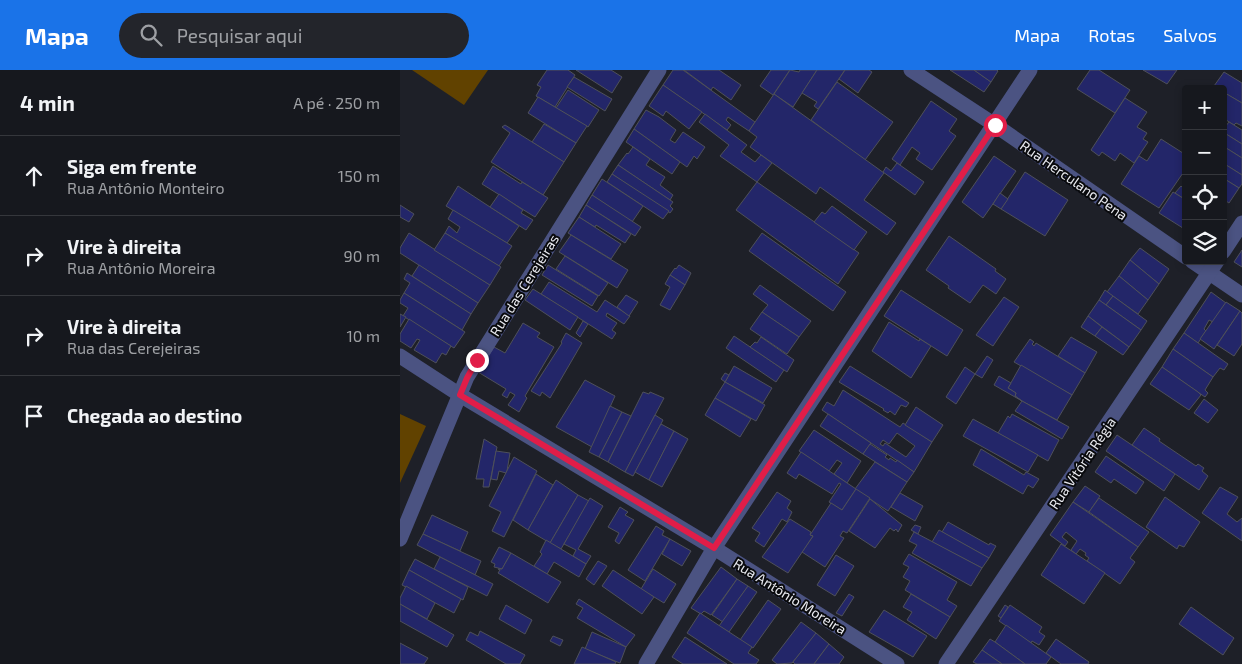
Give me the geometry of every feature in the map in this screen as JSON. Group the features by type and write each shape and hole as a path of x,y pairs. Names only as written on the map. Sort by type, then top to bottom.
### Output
{"street":[{"name":"Rua das Cerejeiras","path":"400,539 467,378 659,70"},
{"name":"Rua Herculano Pena","path":"911,70 995,125 1182,254"},
{"path":"646,664 714,548 1030,70"},
{"path":"1227,246 1242,223"},
{"path":"1213,267 1242,295"},
{"name":"Rua Vitória Régia","path":"946,664 1213,267"},
{"name":"Rua Antônio Moreira","path":"400,356 460,395 714,548 897,664"}],"shaded area":[{"path":"412,70 488,70 464,105"},
{"path":"400,414 426,426 400,483"}],"building":[{"path":"547,70 568,70 575,75 555,107 536,96 541,87 537,85"},
{"path":"576,70 611,70 622,77 612,93"},
{"path":"673,70 683,70 755,122 749,131 728,117 726,120 731,125 727,130 663,85"},
{"path":"684,70 719,70 741,85 731,100 713,87 711,90"},
{"path":"771,70 790,70 773,95 760,86"},
{"path":"790,70 799,72 800,70 817,70 793,107 774,94"},
{"path":"817,70 845,70 818,109 814,106 817,102 802,93"},
{"path":"845,70 869,70 872,72 858,93 839,79"},
{"path":"950,70 974,70 991,82 984,92"},
{"path":"974,70 997,70 998,71 991,82"},
{"path":"1090,70 1099,70 1130,90 1115,113 1077,89"},
{"path":"1143,70 1177,70 1167,84"},
{"path":"1224,72 1242,83 1242,103 1227,94 1227,85 1215,85"},
{"path":"574,77 612,99 605,111 567,87"},
{"path":"837,82 893,122 865,160 811,120"},
{"path":"663,85 702,112 689,129 666,111 663,116 649,106"},
{"path":"568,90 599,110 588,127 556,108"},
{"path":"774,94 884,173 864,200 896,223 887,235 820,187 816,194 750,147 757,137 749,131"},
{"path":"1227,94 1242,103 1242,126 1236,123 1234,125 1227,121"},
{"path":"538,97 587,126 576,143 528,113"},
{"path":"1125,98 1147,112 1137,127 1147,133 1143,139 1148,142 1134,163 1120,153 1115,161 1102,152 1099,156 1091,150"},
{"path":"931,101 957,119 949,131 956,136 932,170 916,159 920,153 912,147 900,165 892,159"},
{"path":"646,110 676,130 670,140 675,143 683,132 705,147 697,159 694,156 687,167 634,129"},
{"path":"705,114 747,145 741,152 755,162 761,155 772,163 757,182 720,156 729,145 699,122"},
{"path":"1229,122 1242,130 1242,144 1227,135 1227,124"},
{"path":"544,124 576,143 564,162 532,142"},
{"path":"505,125 564,162 543,195 491,162 510,133 502,127"},
{"path":"634,129 680,162 672,174 626,142"},
{"path":"1227,135 1242,144 1242,158 1227,149"},
{"path":"1161,139 1182,152 1182,174 1159,208 1121,184 1139,156 1147,161"},
{"path":"633,147 650,159 646,165 665,177 660,185 673,195 670,200 618,165"},
{"path":"1227,149 1242,158 1242,175 1227,166"},
{"path":"994,156 1016,171 983,218 962,202"},
{"path":"897,163 924,182 915,195 883,172 886,167 891,171"},
{"path":"618,165 673,202 670,206 673,209 670,213 612,174"},
{"path":"493,166 548,198 535,217 482,184"},
{"path":"1227,166 1242,175 1242,184 1239,188 1227,180"},
{"path":"1025,172 1068,200 1045,236 1001,209"},
{"path":"612,174 669,211 663,219 607,182"},
{"path":"602,179 643,206 632,222 592,195"},
{"path":"1227,180 1239,188 1229,203 1227,202"},
{"path":"757,182 859,253 838,284 736,210"},
{"path":"458,186 519,226 507,243 446,206"},
{"path":"1181,186 1182,187 1182,197 1175,193"},
{"path":"1173,192 1182,198 1182,227 1159,213"},
{"path":"1000,193 1008,199 1001,209 993,204"},
{"path":"499,194 523,210 521,213 533,220 526,230 490,207"},
{"path":"592,195 641,227 635,236 586,205"},
{"path":"400,205 414,214 409,222 400,217"},
{"path":"586,205 631,234 625,243 579,217"},
{"path":"832,206 867,232 854,250 814,222 822,212 825,214"},
{"path":"453,210 512,246 499,266 445,233 449,226 457,233 460,227 448,219"},
{"path":"579,217 621,244 611,259 568,233"},
{"path":"409,233 490,285 478,303 400,253 400,248"},
{"path":"445,233 501,267 490,285 434,250"},
{"path":"762,233 846,292 833,311 749,251"},
{"path":"571,235 628,270 617,288 559,252"},
{"path":"949,236 996,269 995,271 1006,279 996,294 983,285 970,303 926,270"},
{"path":"1140,248 1169,269 1159,284 1130,260"},
{"path":"1242,250 1242,267 1234,262"},
{"path":"565,256 608,283 599,296 556,269"},
{"path":"1130,260 1159,284 1148,300 1119,276"},
{"path":"419,265 478,303 471,314 412,276"},
{"path":"548,265 598,296 592,306 542,275"},
{"path":"679,265 691,273 685,285 670,275"},
{"path":"407,273 471,314 462,330 404,293 410,283 404,279"},
{"path":"670,275 685,285 670,310 660,305 670,287 665,284"},
{"path":"1119,276 1148,300 1138,314 1107,292"},
{"path":"549,282 597,312 605,300 630,316 624,324 607,313 606,316 617,323 612,330 616,333 612,339 541,294"},
{"path":"760,285 811,321 799,337 762,312 768,305 753,294"},
{"path":"533,289 578,317 570,330 525,300"},
{"path":"901,290 963,330 947,356 884,316"},
{"path":"1105,290 1113,296 1106,305 1099,300"},
{"path":"1211,292 1226,303 1213,322 1209,320 1204,329 1206,331 1198,343 1184,333"},
{"path":"404,293 465,332 454,348 403,316 408,308 400,303"},
{"path":"626,295 638,302 629,316 617,307"},
{"path":"1113,296 1147,321 1141,330 1106,305"},
{"path":"1004,297 1019,307 993,346 976,335"},
{"path":"1099,300 1141,330 1129,347 1088,316"},
{"path":"1226,302 1240,311 1214,349 1200,339"},
{"path":"1240,311 1242,313 1242,344 1234,356 1217,345"},
{"path":"762,312 799,337 787,354 750,329"},
{"path":"400,314 406,317 400,327"},
{"path":"1088,316 1102,327 1095,336 1081,327"},
{"path":"409,319 451,346 446,355 442,353 436,363 414,350 420,340 417,339 411,348 400,341 400,334"},
{"path":"583,321 588,324 580,337 576,333"},
{"path":"889,322 919,341 920,339 931,346 911,378 872,351"},
{"path":"523,323 540,333 537,337 554,347 525,396 527,398 519,412 508,405 515,395 510,392 507,398 502,395 506,389 478,372 494,347 505,353"},
{"path":"1102,327 1129,347 1123,355 1095,336"},
{"path":"566,333 582,343 550,398 542,392 540,396 531,391 562,343"},
{"path":"1184,333 1228,364 1224,370 1220,368 1213,377 1173,349"},
{"path":"734,336 784,370 776,382 726,348"},
{"path":"761,337 794,360 787,372 750,347 755,342 757,343"},
{"path":"1071,337 1097,352 1085,373 1058,356"},
{"path":"1030,339 1034,342 1032,344 1034,346 1036,343 1085,373 1072,395 1014,362"},
{"path":"1173,349 1213,377 1205,390 1208,393 1205,397 1162,367"},
{"path":"987,356 993,360 982,378 975,374"},
{"path":"1021,365 1072,395 1057,420 1022,401 1015,396 1016,393 1008,388"},
{"path":"734,366 772,388 763,403 725,382"},
{"path":"850,366 909,403 906,407 901,405 895,415 890,411 888,413 883,410 839,382"},
{"path":"965,367 975,374 956,404 946,397"},
{"path":"1162,367 1201,395 1189,410 1150,384"},
{"path":"725,373 729,375 725,382 721,379"},
{"path":"999,376 1011,383 1008,388 1016,393 1015,396 1022,401 994,385"},
{"path":"585,380 615,396 592,447 556,427"},
{"path":"725,382 765,405 756,421 715,398"},
{"path":"843,390 900,427 903,423 932,442 914,472 822,410 827,402 834,406","holes":["897,433 915,446 906,457 885,443 883,446 880,444 883,440 889,444"]},
{"path":"643,392 649,394 650,392 664,398 625,472 608,462"},
{"path":"715,398 751,419 740,437 705,415"},
{"path":"1204,399 1218,410 1208,423 1194,413"},
{"path":"1022,401 1069,427 1062,439 1015,411"},
{"path":"610,406 622,412 599,457 589,452"},
{"path":"916,407 943,425 932,442 905,425"},
{"path":"622,412 631,416 608,462 599,457"},
{"path":"828,414 871,443 863,454 820,426"},
{"path":"1012,414 1059,440 1048,461 998,433 1008,416 1010,418"},
{"path":"655,415 663,420 633,476 625,472"},
{"path":"973,419 1038,455 1028,472 963,436"},
{"path":"661,424 674,431 649,480 635,472"},
{"path":"1144,428 1160,439 1159,441 1196,466 1198,464 1204,468 1202,471 1208,476 1199,490 1132,445"},
{"path":"814,430 861,461 847,483 834,474 842,463 837,460 829,471 799,451"},
{"path":"674,431 688,439 662,487 649,480"},
{"path":"1117,435 1175,474 1164,491 1106,451"},
{"path":"484,439 497,447 489,487 483,487 484,479 476,479"},
{"path":"870,444 887,455 885,457 889,460 890,458 896,462 897,460 914,472 907,482 863,454"},
{"path":"981,449 1024,475 1026,472 1039,479 1033,488 1028,485 1023,494 973,465"},
{"path":"496,451 510,453 507,471 506,473 499,471 497,480 491,479"},
{"path":"801,452 856,489 842,510 829,502 841,484 839,483 832,494 799,474 796,479 787,473"},
{"path":"1106,456 1144,482 1136,494 1114,479 1111,483 1095,472"},
{"path":"514,457 537,471 504,537 492,531 501,512 489,506"},
{"path":"875,462 907,482 888,511 855,489"},
{"path":"536,474 553,485 528,530 513,520"},
{"path":"556,480 578,495 550,543 528,530"},
{"path":"1085,486 1100,496 1089,512 1073,502"},
{"path":"1220,487 1238,497 1227,514 1237,522 1242,518 1242,541 1202,513"},
{"path":"856,489 870,498 847,533 843,531 840,536 844,538 825,567 802,552 813,536 810,535 831,503 842,510"},
{"path":"777,492 791,501 787,508 792,512 787,522 782,519 764,547 755,541 760,533 752,528"},
{"path":"900,493 923,506 915,521 891,507"},
{"path":"578,495 589,501 561,549 550,543"},
{"path":"1165,497 1200,522 1184,547 1179,545 1177,549 1146,527"},
{"path":"590,498 603,506 578,549 591,556 586,564 573,556 576,550 564,544"},
{"path":"1099,498 1149,532 1138,547 1089,512"},
{"path":"870,499 902,525 898,532 896,529 894,531 890,528 875,548 849,531"},
{"path":"1073,502 1138,547 1130,558 1135,562 1120,584 1087,561 1089,558 1085,555 1086,553 1080,549 1076,554 1071,550 1077,541 1066,532 1062,537 1068,542 1065,546 1050,535"},
{"path":"620,507 628,512 625,515 634,520 619,544 615,541 619,533 608,527"},
{"path":"432,515 468,532 460,551 423,534"},
{"path":"790,519 811,532 810,535 813,536 788,573 762,557"},
{"path":"948,522 989,545 990,543 996,546 989,558 942,532"},
{"path":"915,525 921,527 918,534 911,530"},
{"path":"656,526 664,531 662,535 670,539 645,581 628,570"},
{"path":"939,530 989,558 982,568 932,542"},
{"path":"914,532 982,568 971,586 912,553 917,545 909,541"},
{"path":"423,534 481,561 475,575 417,545"},
{"path":"670,539 691,551 682,566 662,554"},
{"path":"546,540 586,564 579,577 554,562 547,574 534,566 542,554 540,552"},
{"path":"1061,544 1105,573 1084,604 1041,575"},
{"path":"499,547 511,553 502,569 494,567 495,564 491,562"},
{"path":"511,553 561,582 548,603 498,573 500,570 498,569 502,569"},
{"path":"909,554 957,582 947,600 957,606 950,617 905,590 910,581 903,577 909,567 903,564"},
{"path":"836,555 854,566 835,596 817,585"},
{"path":"440,557 493,584 487,596 434,569"},
{"path":"415,559 468,587 463,600 409,570"},
{"path":"598,561 607,566 594,585 586,579"},
{"path":"721,567 737,579 711,615 704,611 701,614 691,608"},
{"path":"653,569 676,584 664,603 641,589"},
{"path":"409,570 461,599 454,613 402,585"},
{"path":"613,570 654,597 642,614 602,586"},
{"path":"737,579 748,586 723,622 712,615"},
{"path":"406,586 435,603 427,619 400,604 400,598"},
{"path":"748,586 757,592 729,632 719,626"},
{"path":"849,594 854,597 842,616 836,613"},
{"path":"911,594 950,617 936,639 907,620 912,612 903,607"},
{"path":"579,599 635,635 626,647 577,618 583,608 576,604"},
{"path":"768,600 781,609 753,648 740,640"},
{"path":"400,604 454,635 447,647 400,621"},
{"path":"506,605 532,620 525,634 499,619"},
{"path":"1005,605 1008,607 1001,618 998,616"},
{"path":"1010,605 1042,627 1039,632 1045,636 1039,645 1032,641 1031,643 999,621"},
{"path":"1191,607 1234,638 1223,655 1179,624"},
{"path":"884,610 927,636 913,657 869,632"},
{"path":"700,613 752,647 748,653 759,660 756,664 734,664 687,633"},
{"path":"801,622 816,633 792,663 777,664 772,660"},
{"path":"1006,625 1051,657 1046,664 1025,664 995,642"},
{"path":"480,631 525,655 520,664 506,664 466,640 470,632 478,636"},
{"path":"592,632 626,647 620,663 585,649"},
{"path":"816,633 829,644 814,664 795,664 793,662"},
{"path":"553,636 563,640 560,646 550,641"},
{"path":"685,637 727,664 683,664 672,657"},
{"path":"990,639 1025,664 1002,664 982,650"},
{"path":"1056,639 1089,662 1088,664 1061,664 1046,653"},
{"path":"400,643 428,658 424,664 400,664"},
{"path":"829,644 844,657 839,664 814,664"},
{"path":"582,647 616,662 615,664 574,664"},
{"path":"982,650 1002,664 977,664 973,662"}],"route":[{"path":"477,360 460,395 714,548 995,125"}]}
